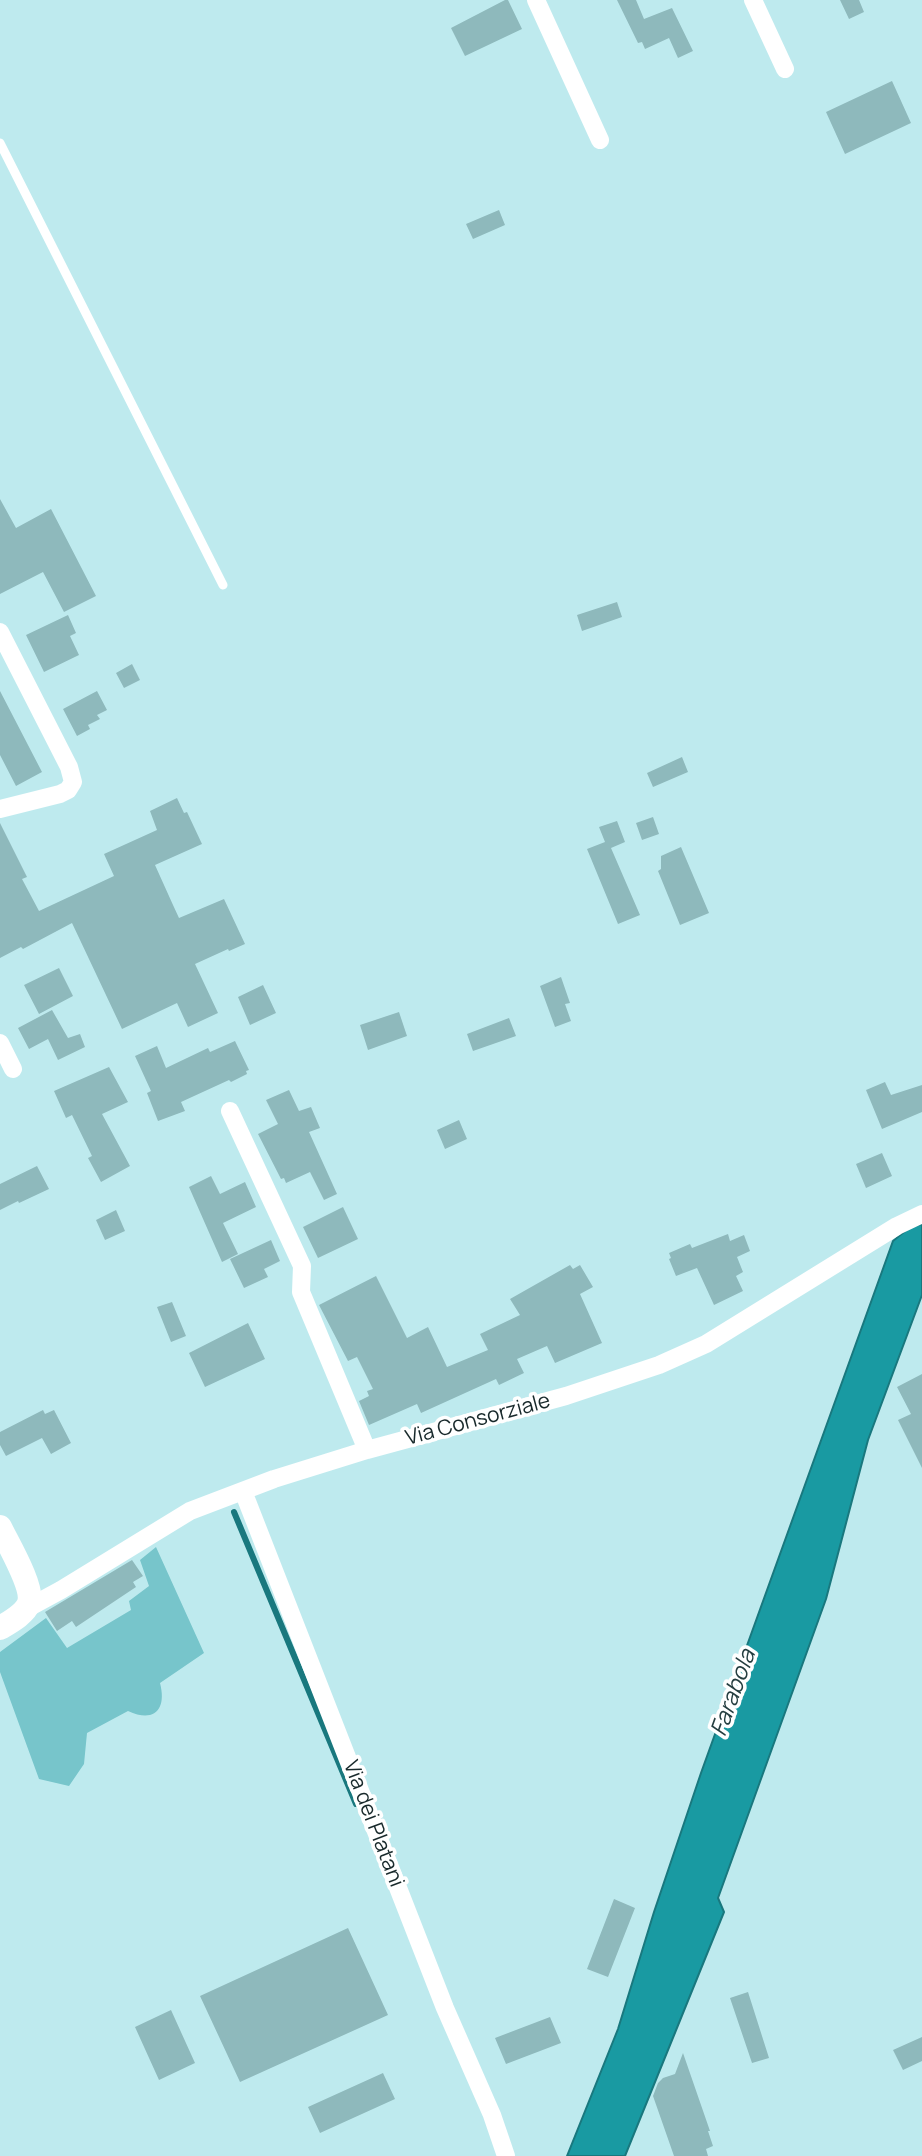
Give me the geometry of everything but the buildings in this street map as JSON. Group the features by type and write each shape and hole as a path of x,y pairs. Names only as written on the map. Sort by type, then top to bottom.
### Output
{"street":[{"path":"536,0 600,140"},
{"path":"754,0 785,69"},
{"path":"0,632 72,776 71,787 65,792 0,809"},
{"path":"0,1043 13,1069"},
{"path":"230,1111 302,1266 301,1292 367,1450"},
{"name":"Via Consorziale","path":"26,1609 61,1591 190,1511 221,1498 367,1450 566,1396 659,1365 706,1344 897,1226 921,1214"},
{"name":"Via dei Platani","path":"243,1491 445,2008 492,2115 506,2156"},
{"path":"0,1527 30,1596 26,1609 0,1628"}],"lane":[{"path":"0,143 223,585"}],"shaded area":[{"path":"156,1547 204,1653 160,1683 162,1700 156,1712 145,1715 128,1711 87,1733 84,1764 69,1786 39,1779 0,1672 0,1652 46,1618 67,1648 131,1610 129,1601 149,1586 140,1560"}],"water":[{"name":"Farabola","path":"922,1224 922,1295 868,1440 826,1599 718,1898 724,1912 625,2156 567,2156 618,2029 701,1773 893,1241 910,1227"}],"waterway":[{"path":"234,1512 356,1804"}]}
